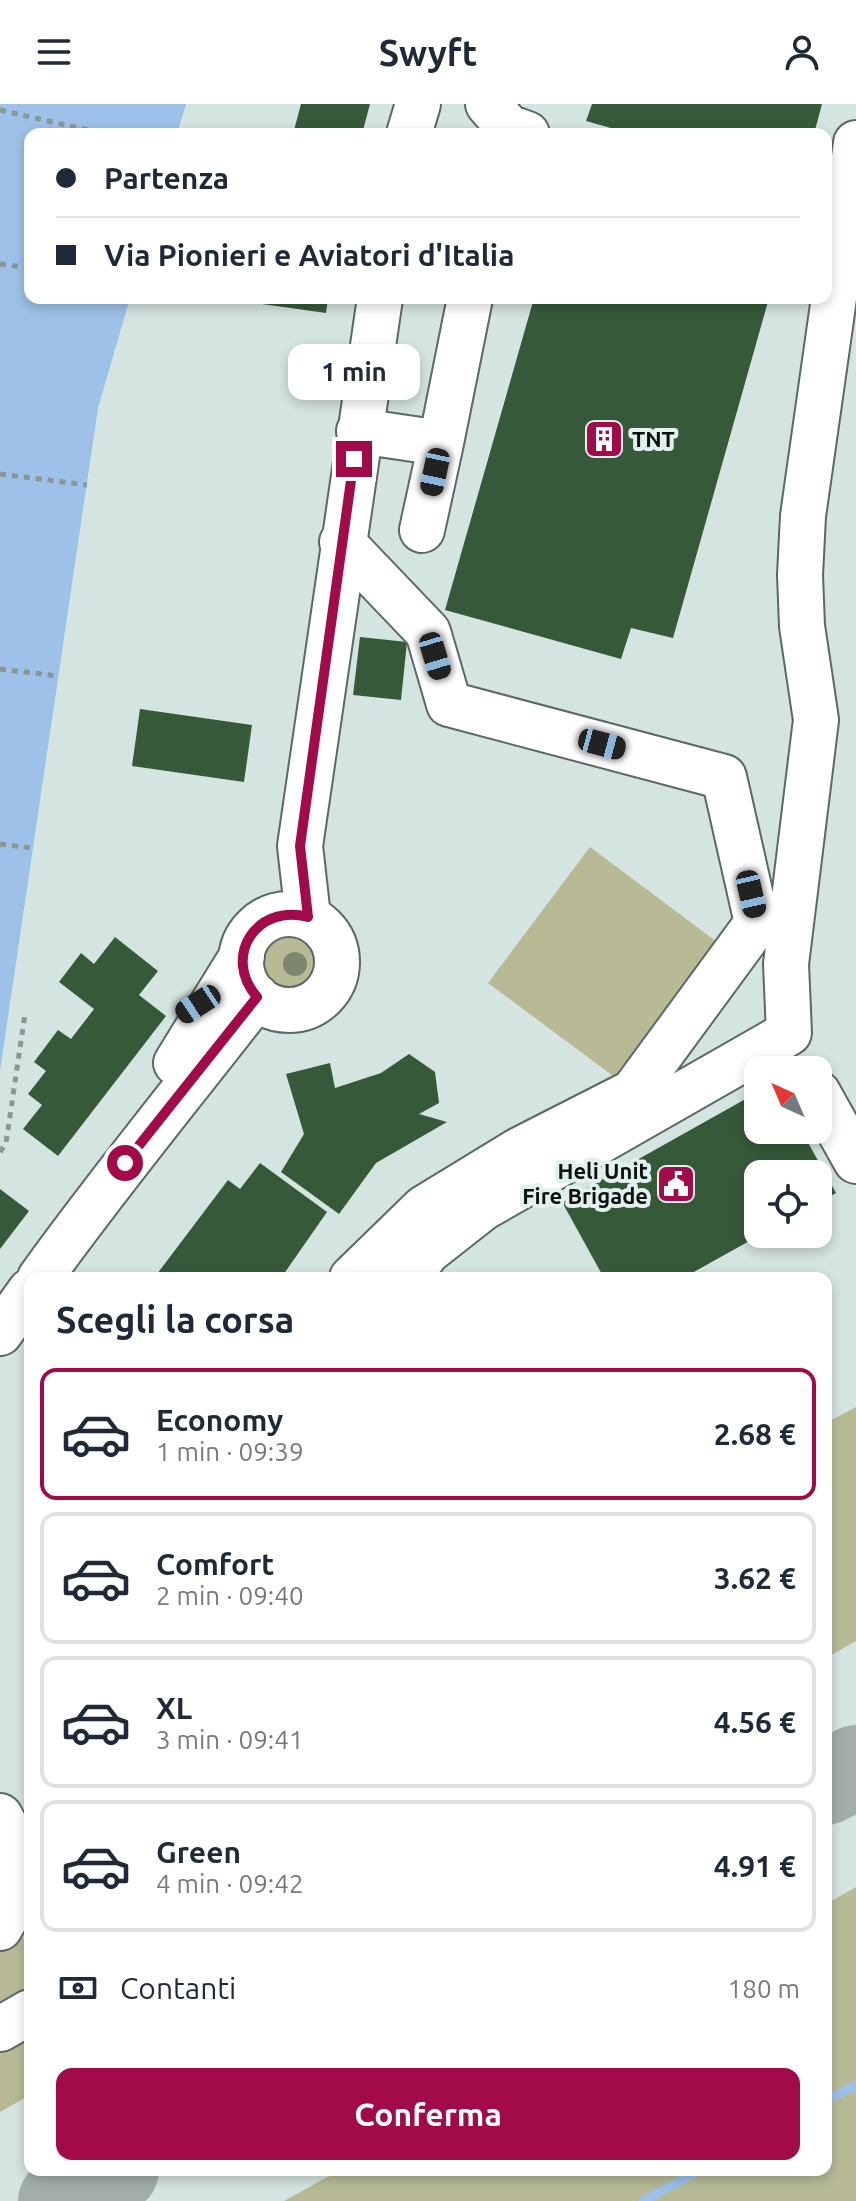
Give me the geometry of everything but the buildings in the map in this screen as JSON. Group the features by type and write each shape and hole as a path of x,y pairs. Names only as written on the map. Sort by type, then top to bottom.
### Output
{"street":[{"path":"411,128 418,104"},
{"path":"468,128 476,104"},
{"path":"488,104 511,128"},
{"path":"412,1272 427,1252 483,1208 797,1051 786,964 816,720 802,626 800,575 803,516 856,143"},
{"path":"290,917 342,542 379,304"},
{"path":"422,530 469,304"},
{"path":"359,431 441,443"},
{"path":"342,542 428,632 449,704 724,777 757,923 633,1092 519,1150 424,1208 358,1272"},
{"path":"290,917 331,938 337,953 335,977 315,1002 301,1008 250,999 242,956 251,933 290,917"},
{"path":"44,1272 156,1109 250,999"},
{"path":"832,1118 856,1161"},
{"path":"0,1333 24,1299"},
{"path":"0,1816 24,1861"},
{"path":"0,1875 10,1893 9,1913 0,1928"},
{"path":"0,2029 24,2015"}],"path":[{"path":"0,110 79,128"},
{"path":"0,264 24,267"},
{"path":"0,474 87,485"},
{"path":"0,669 58,676"},
{"path":"0,844 33,848"},
{"path":"0,1152 6,1143 25,1014"}],"green space":[{"path":"590,847 721,945 620,1081 488,983"},
{"path":"289,938 308,945 315,964 308,983 289,990 270,983 263,964 270,945"},
{"path":"856,1407 856,1641 832,1655 832,1420"},
{"path":"856,1887 856,2201 284,2201 329,2176 832,2176 832,1901"},
{"path":"24,1937 24,2004 0,2017 0,1951"},
{"path":"24,2026 24,2098 0,2112 0,2039"}],"water":[{"path":"0,104 186,104 179,128 24,128 24,304 128,304 98,408 0,1071"}],"waterway":[{"path":"832,2098 856,2085"},
{"path":"643,2201 689,2176"}],"taxiway":[{"path":"832,1780 856,1767"},
{"path":"60,2201 106,2176"}],"place":[{"name":"TNT","path":"604,439"},
{"name":"Heli Unit Fire Brigade","path":"676,1184"}],"route":[{"path":"125,1163 257,997 248,986 241,964 251,933 265,920 277,915 308,917 300,846 354,459"}]}
